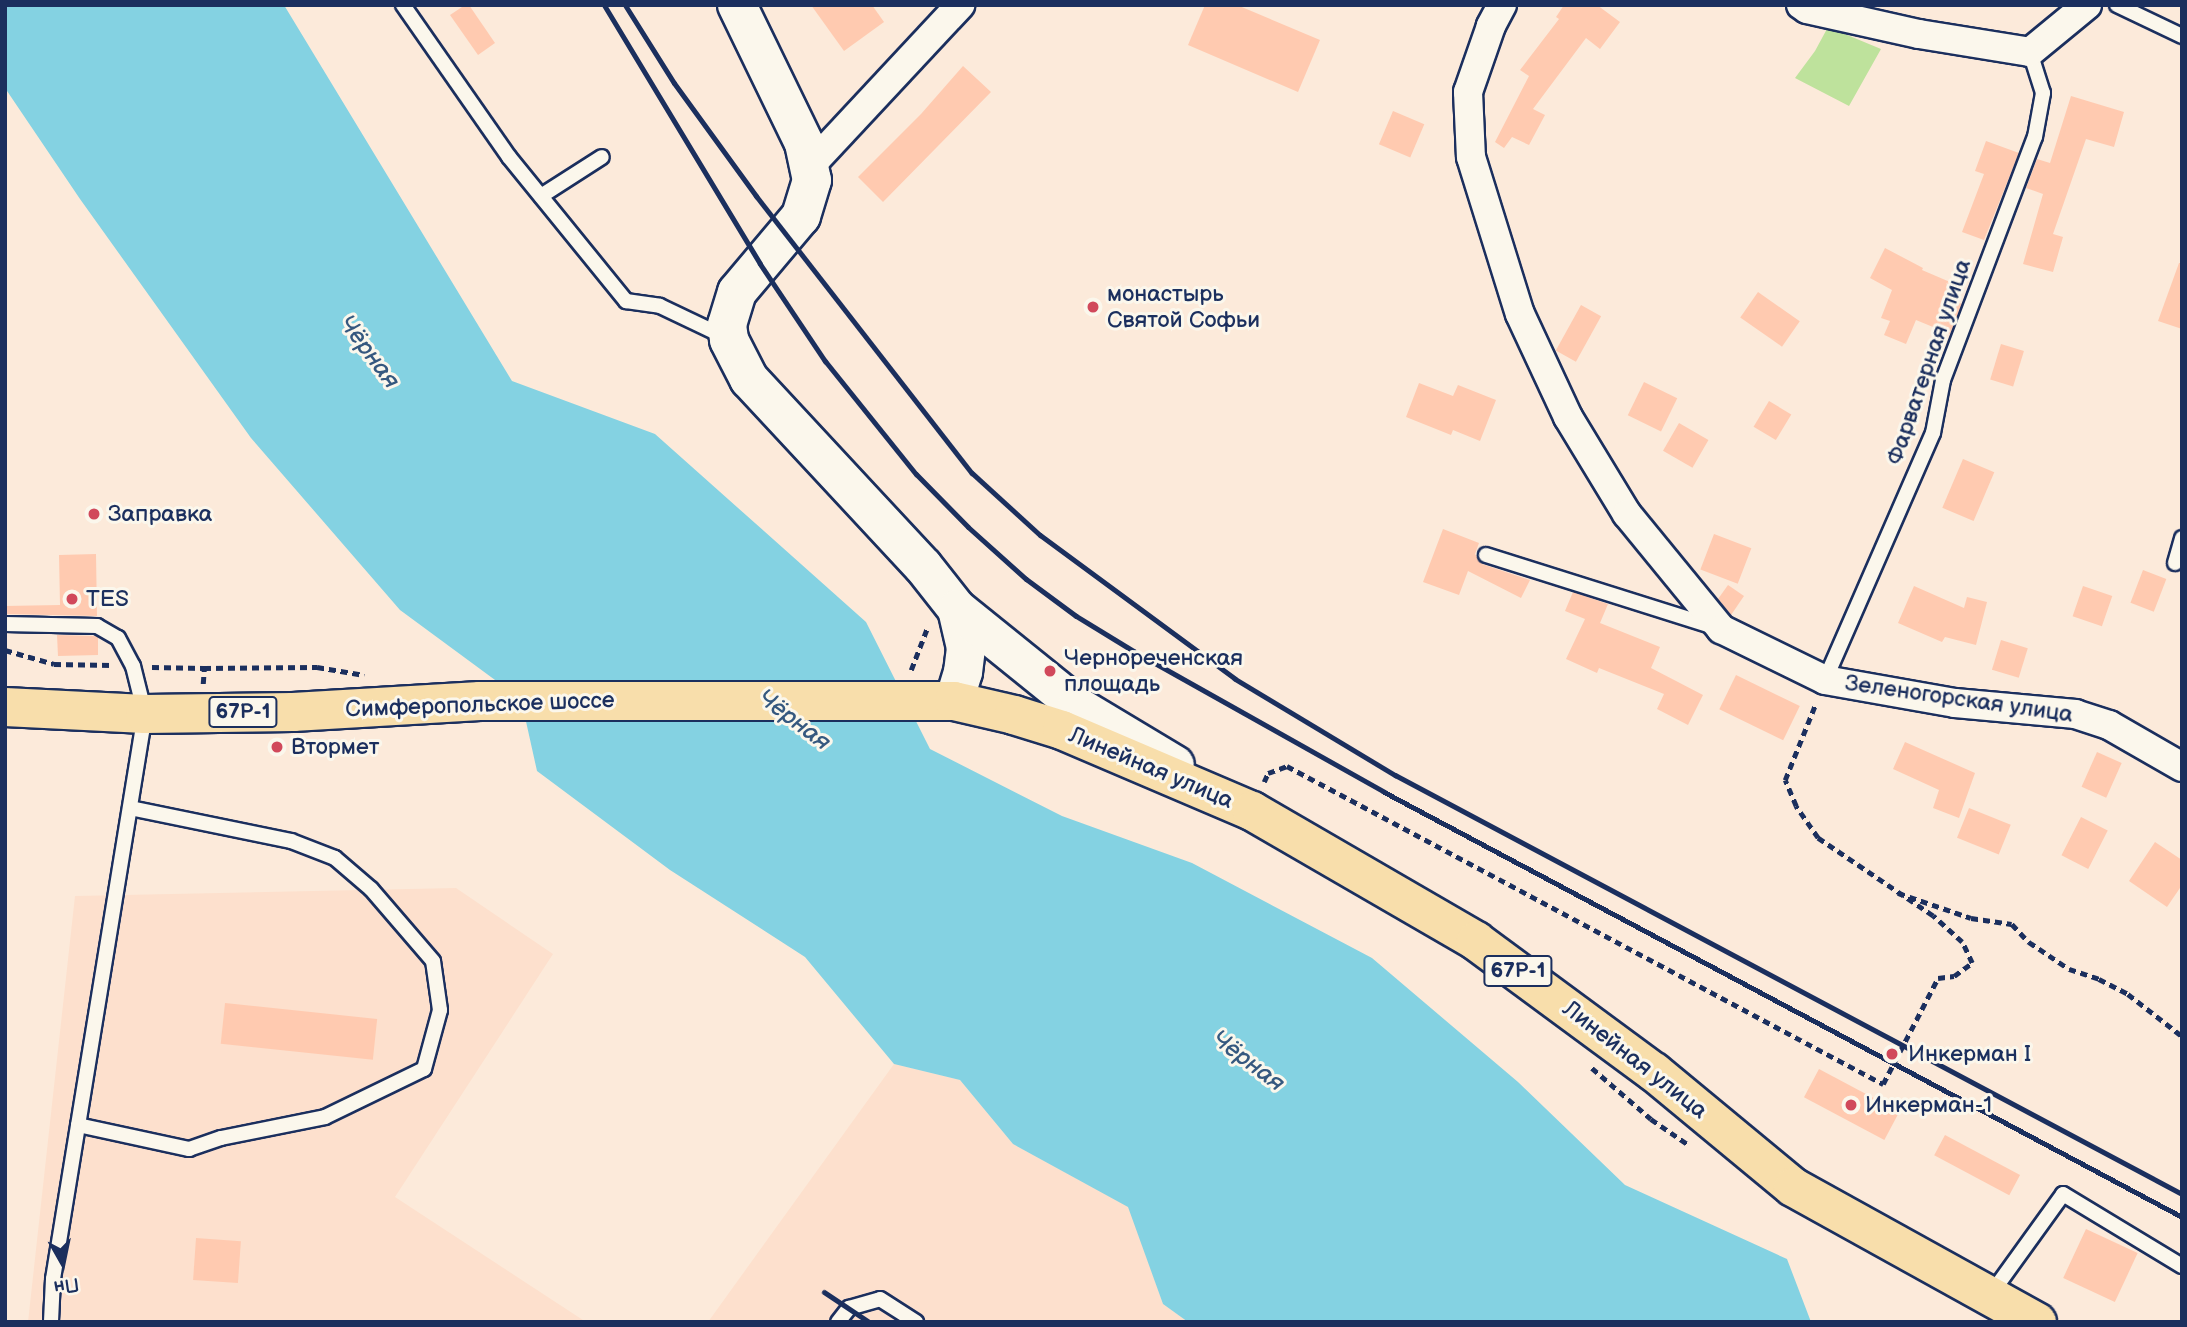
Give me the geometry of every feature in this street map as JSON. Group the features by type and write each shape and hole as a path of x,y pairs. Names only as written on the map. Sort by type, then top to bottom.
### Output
{"main road":[{"path":"737,5 784,96 811,165 808,197 801,216 737,292 727,325 729,340 749,379 923,566 957,609 1077,706 1252,811"},
{"path":"954,701 963,672 966,648 957,609"},
{"name":"Симферопольское шоссе","path":"5,707 145,714 293,712 480,701 954,701"},
{"name":"Линейная улица","path":"954,701 1062,730 1252,811 1476,941 1654,1072 1793,1187 2038,1322"}],"street":[{"path":"811,165 960,5"},
{"name":"Зеленогорская улица","path":"1502,5 1491,26 1468,92 1471,157 1520,314 1568,417 1628,514 1721,629 1825,680 1955,704 2075,714 2109,725 2182,767"},
{"path":"1801,5 1807,9 1930,36 2030,52 2087,5"}],"lane":[{"path":"403,5 509,157 626,301 660,306 729,340"},
{"path":"2117,5 2182,36"},
{"name":"Фарватерная улица","path":"1825,680 1933,433 1943,380 2035,136 2043,93 2030,52"},
{"path":"541,196 602,157"},
{"path":"2175,563 2182,538"},
{"path":"1486,555 1721,629"},
{"path":"5,624 97,626 118,638 133,666 145,714 53,1279 51,1322"},
{"path":"78,1125 189,1149 221,1138 325,1117 424,1069 439,1010 433,961 371,889 335,858 291,841 130,808"},
{"path":"1990,1295 2063,1194 2182,1266"},
{"path":"838,1322 849,1308 880,1299 916,1322"}],"path":[{"path":"5,650 54,664 204,668"},
{"path":"1252,811 1268,773 1287,766 1878,1083 1885,1080 1938,978 1954,976 1972,964 1962,942 1933,916 1818,838 1796,806 1784,780 1825,680"},
{"path":"1891,890 1971,918 2012,924 2029,942 2069,969 2099,979 2127,994 2182,1036"}],"shaded area":[{"path":"456,888 553,954 395,1197 586,1322 28,1322 75,896"},
{"path":"894,1064 960,1080 1013,1144 1129,1207 1163,1304 1188,1322 708,1322"}],"green space":[{"path":"1828,27 1881,49 1849,106 1795,78 1815,51"}],"water":[{"name":"Чёрная","path":"5,5 284,5 512,381 655,434 866,622 930,749 1062,816 1192,863 1372,958 1518,1082 1625,1185 1787,1259 1811,1322 1188,1322 1163,1304 1128,1207 1013,1144 960,1080 894,1064 805,957 670,870 537,771 521,699 400,610 251,438 80,199 5,88"}],"building":[{"path":"469,5 495,43 478,55 450,15"},
{"path":"811,5 872,5 884,22 844,51"},
{"path":"1205,5 1237,5 1320,40 1298,92 1188,45"},
{"path":"1564,5 1597,5 1620,22 1600,49 1586,38 1533,109 1545,115 1529,145 1512,137 1504,148 1495,142 1529,76 1520,70 1559,19 1556,17"},
{"path":"963,66 991,92 883,202 858,177 921,114"},
{"path":"2071,96 2124,112 2114,147 2086,139 2053,234 2063,237 2053,272 2023,264 2043,194 2026,188 2037,159 2050,163"},
{"path":"1393,111 1424,124 1410,157 1379,144"},
{"path":"1986,141 2019,153 1984,240 1962,232 1984,174 1975,171"},
{"path":"1885,248 1923,268 1922,270 1957,285 1951,299 1962,304 1950,334 1916,320 1906,344 1884,335 1890,321 1881,318 1892,290 1870,278"},
{"path":"2179,263 2182,263 2182,329 2158,321"},
{"path":"1758,292 1800,321 1782,347 1740,317"},
{"path":"1581,305 1601,316 1576,362 1556,350"},
{"path":"2001,344 2024,351 2013,386 1990,379"},
{"path":"1644,382 1677,398 1661,431 1628,415"},
{"path":"1419,383 1453,396 1458,385 1496,400 1480,441 1453,430 1451,435 1406,417"},
{"path":"1769,401 1791,414 1776,440 1754,427"},
{"path":"1679,423 1708,440 1692,468 1663,451"},
{"path":"1963,459 1994,472 1974,521 1942,508"},
{"path":"1443,529 1479,543 1475,554 1482,564 1530,580 1521,598 1468,571 1459,595 1423,582"},
{"path":"1714,534 1751,548 1738,584 1700,569"},
{"path":"96,554 97,616 5,614 5,606 60,605 59,555"},
{"path":"2143,570 2166,579 2154,612 2130,603"},
{"path":"1728,585 1744,596 1731,615 1718,599"},
{"path":"1914,586 1964,608 1967,597 1987,602 1976,645 1945,637 1942,642 1898,623"},
{"path":"2083,586 2112,596 2102,626 2073,616"},
{"path":"1573,592 1608,604 1600,623 1660,647 1651,668 1703,695 1688,725 1657,709 1664,694 1599,668 1597,673 1566,659 1585,619 1565,611"},
{"path":"57,635 98,637 98,655 58,656"},
{"path":"2001,640 2028,648 2019,678 1992,670"},
{"path":"1736,675 1800,706 1783,740 1719,709"},
{"path":"1905,742 1975,773 1959,818 1933,808 1939,790 1893,769"},
{"path":"2097,752 2122,763 2106,798 2082,787"},
{"path":"1969,808 2011,825 1999,855 1957,838"},
{"path":"2081,817 2108,831 2088,869 2061,855"},
{"path":"2155,842 2182,860 2182,885 2167,907 2129,881"},
{"path":"225,1003 377,1019 373,1060 221,1044"},
{"name":"Инкерман-1","path":"1819,1069 1899,1112 1884,1140 1804,1097"},
{"path":"1945,1135 2020,1175 2009,1195 1934,1155"},
{"path":"2086,1229 2138,1253 2115,1302 2063,1278"},
{"path":"196,1238 241,1241 238,1283 193,1280"}],"railway":[{"path":"604,5 760,264 825,361 916,474 968,527 1026,579 1076,616 1135,652 1384,792 2182,1217"},
{"path":"625,5 674,83 756,196 972,473 1040,535 1235,679 1395,775 2182,1194"},
{"path":"824,1292 869,1322"}],"place":[{"name":"монастырь Святой Софьи","path":"1093,307"},
{"name":"Заправка","path":"94,514"},
{"name":"TES","path":"72,599"},
{"name":"Чернореченская площадь","path":"1050,671"},
{"name":"Втормет","path":"277,747"},
{"name":"Инкерман I","path":"1892,1054"},
{"name":"Инкерман-1","path":"1851,1105"}]}
